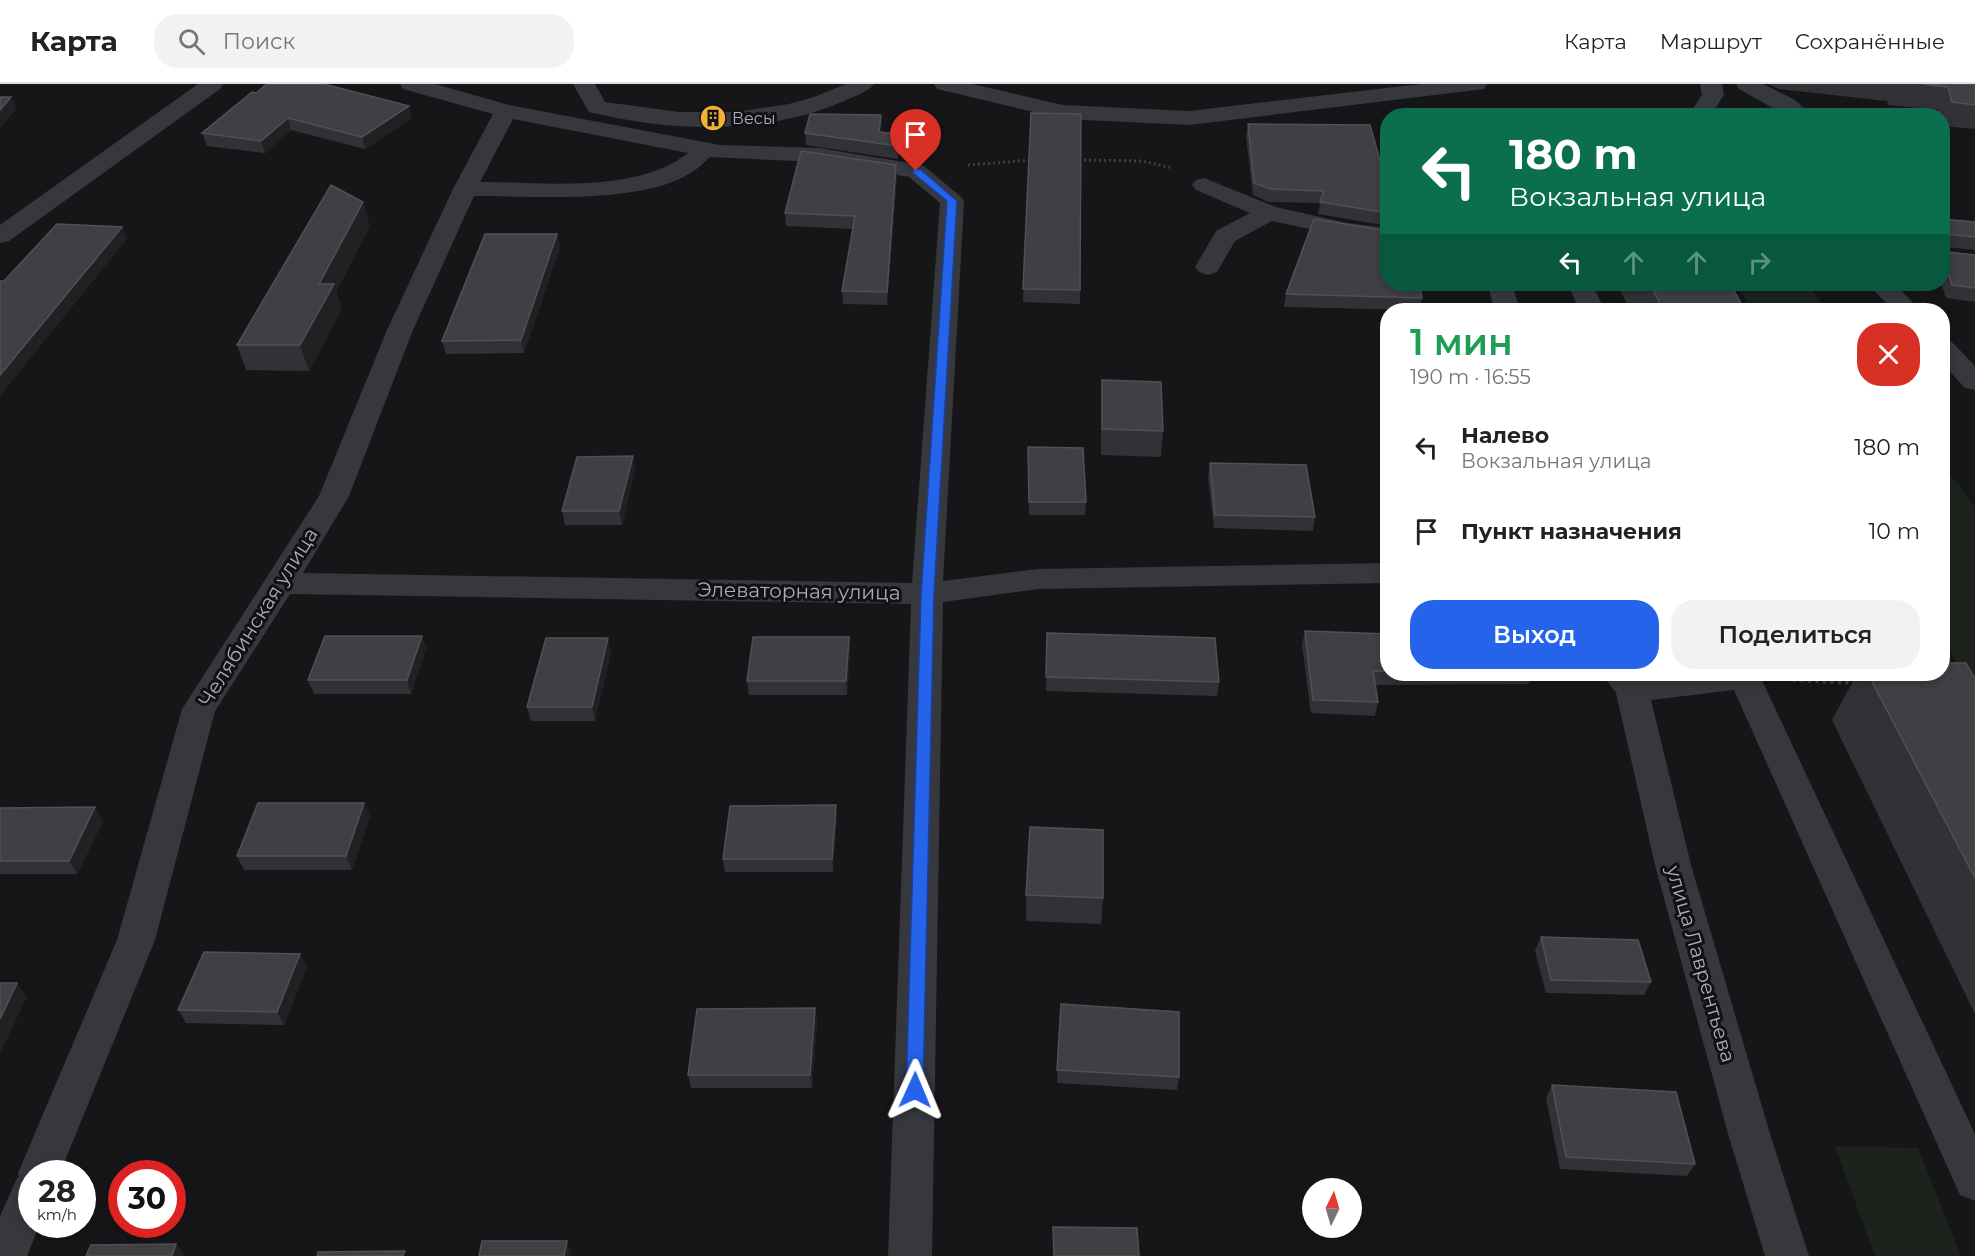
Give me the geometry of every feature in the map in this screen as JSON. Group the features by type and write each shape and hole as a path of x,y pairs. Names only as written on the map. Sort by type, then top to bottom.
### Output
{"street":[{"path":"0,236 212,84"},
{"path":"411,84 506,111 720,152 819,155 916,171 952,201 927,594 910,1256"},
{"path":"587,91 597,106 636,116 760,117 817,104 863,84"},
{"path":"945,84 1064,112 1189,118 1476,84"},
{"path":"1704,108 1713,94 1711,84"},
{"path":"1747,84 1788,108"},
{"path":"587,91 702,98 835,96"},
{"name":"Челябинская улица","path":"44,1160 136,940 199,710 334,496 400,330 465,189 506,111"},
{"path":"465,189 602,189 648,182 683,168 706,149"},
{"path":"1204,186 1269,213 1347,230 1380,234"},
{"path":"1208,267 1225,236 1269,213"},
{"path":"1888,291 1900,303"},
{"path":"1950,348 1975,352"},
{"path":"1950,355 1975,382"},
{"name":"Элеваторная улица","path":"281,583 927,594 1038,579 1380,573"},
{"path":"1626,682 1643,681"},
{"path":"1747,681 1975,1181"},
{"name":"улица Лаврентьева","path":"1626,682 1673,865 1746,1126 1787,1256"},
{"path":"5,1256 18,1225"}],"path":[{"path":"916,171 1036,160"},
{"path":"1079,160 1142,161 1179,169 1204,186"},
{"path":"1831,681 1860,683"}],"shaded area":[{"path":"1740,291 1812,291 1822,303 1748,303"},
{"path":"1950,474 1975,507 1975,696 1950,651"},
{"path":"1835,1146 1918,1148 1961,1256 1875,1256"}],"building":[{"path":"267,84 324,84 409,106 362,137 288,118 261,141 202,133 252,92 256,93"},
{"path":"1923,84 1975,84 1975,105 1952,102 1948,87"},
{"path":"0,97 11,97 0,110"},
{"path":"1031,113 1081,114 1080,290 1023,289"},
{"path":"810,114 881,115 879,132 899,134 898,146 805,133"},
{"path":"1248,124 1370,125 1380,160 1380,212 1320,202 1324,191 1271,189 1254,183"},
{"path":"801,151 896,165 887,292 842,291 855,216 785,213"},
{"path":"331,185 363,202 319,284 334,284 300,345 237,345"},
{"path":"1314,219 1380,230 1380,291 1420,291 1422,298 1286,294"},
{"path":"1950,220 1975,222 1975,237 1950,234"},
{"path":"57,224 122,227 0,375 0,281 4,281"},
{"path":"485,234 557,234 521,340 442,341"},
{"path":"1950,252 1975,255 1975,288 1952,285"},
{"path":"1654,291 1734,291 1741,303 1660,303"},
{"path":"1102,380 1161,382 1163,431 1102,429"},
{"path":"1028,447 1083,448 1086,502 1029,502"},
{"path":"633,456 619,511 562,511 577,457"},
{"path":"1210,463 1306,465 1315,517 1215,515"},
{"path":"1305,631 1380,634 1380,671 1373,671 1378,702 1313,700"},
{"path":"1047,633 1215,638 1219,682 1046,677"},
{"path":"325,636 422,636 407,680 308,680"},
{"path":"753,637 849,637 846,681 747,681"},
{"path":"546,638 608,638 592,707 527,707"},
{"path":"1950,663 1966,663 1975,679 1975,878 1872,681 1950,681"},
{"path":"258,803 364,803 346,856 237,856"},
{"path":"836,805 832,859 723,859 730,806"},
{"path":"95,807 69,861 0,861 0,808"},
{"path":"1030,827 1103,830 1103,898 1026,895"},
{"path":"1541,937 1638,940 1651,982 1551,980"},
{"path":"204,952 300,954 277,1012 178,1010"},
{"path":"0,983 17,983 0,1019"},
{"path":"1061,1004 1179,1012 1179,1077 1057,1070"},
{"path":"815,1008 810,1075 688,1075 697,1009"},
{"path":"1552,1085 1676,1092 1695,1164 1566,1157"},
{"path":"1053,1227 1137,1228 1139,1256 1054,1256"},
{"path":"482,1241 567,1241 564,1256 479,1256"},
{"path":"176,1244 172,1256 86,1256 91,1245"},
{"path":"405,1251 403,1256 317,1256 318,1252"}],"place":[{"name":"Весы","path":"713,118"}],"route":[{"path":"915,1090 927,594 952,201 916,171"}]}
